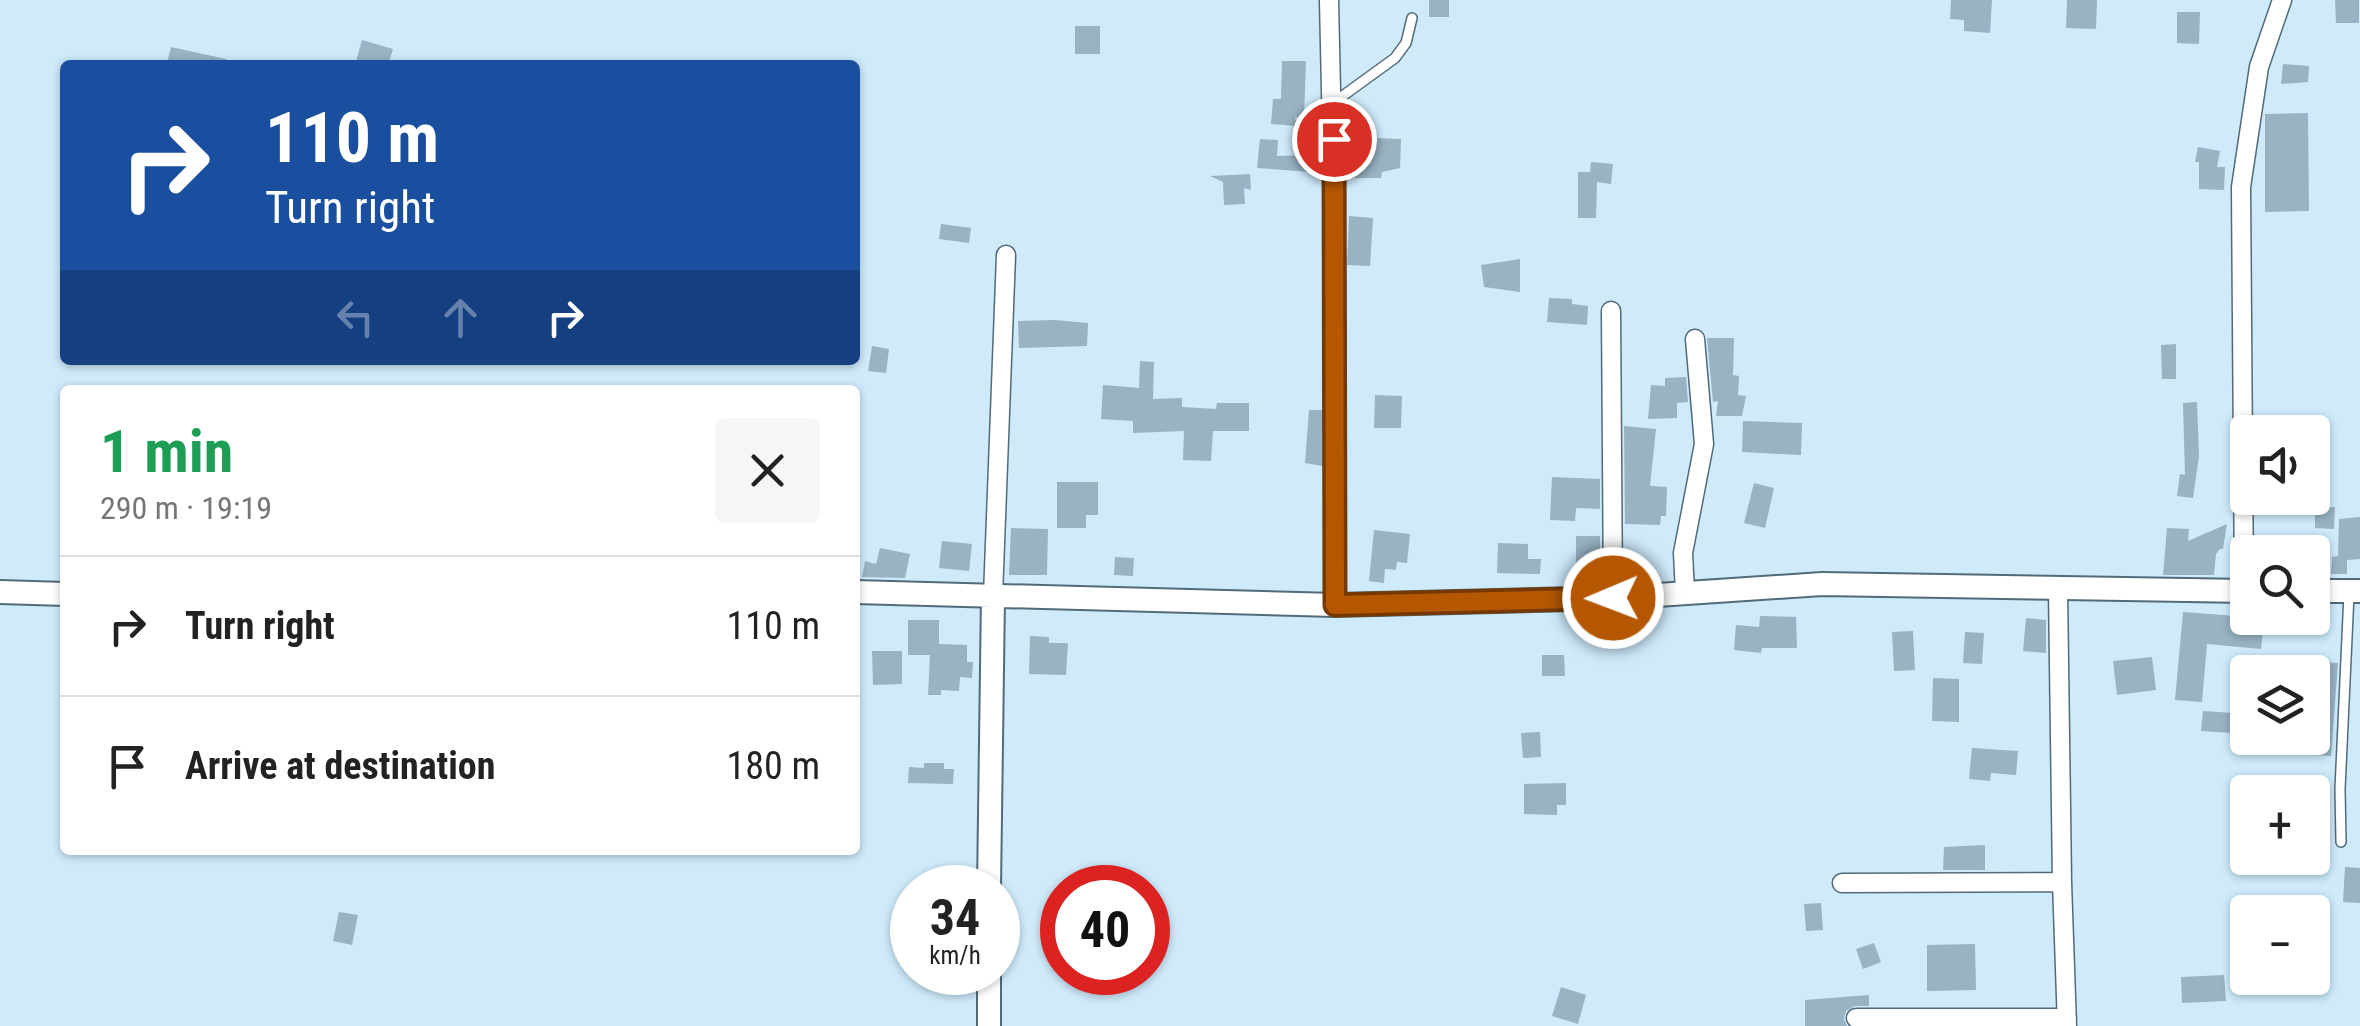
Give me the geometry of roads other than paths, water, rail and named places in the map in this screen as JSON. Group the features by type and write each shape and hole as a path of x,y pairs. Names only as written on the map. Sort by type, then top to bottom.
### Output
{"street":[{"path":"1329,0 1335,605"},
{"path":"2245,535 2241,187 2259,67 2282,0"},
{"path":"989,865 993,596 1006,256"},
{"path":"1611,311 1613,598"},
{"path":"1685,593 1684,553 1704,444 1695,339"},
{"path":"860,592 1335,605 1613,598 1822,584 2230,592"},
{"path":"1856,1018 2067,1022 2058,590"},
{"path":"0,592 60,594"},
{"path":"1842,883 2062,882"},
{"path":"989,995 989,1026"}],"lane":[{"path":"1333,103 1395,58 1406,43 1412,18"},
{"path":"2340,842 2354,591"}]}
